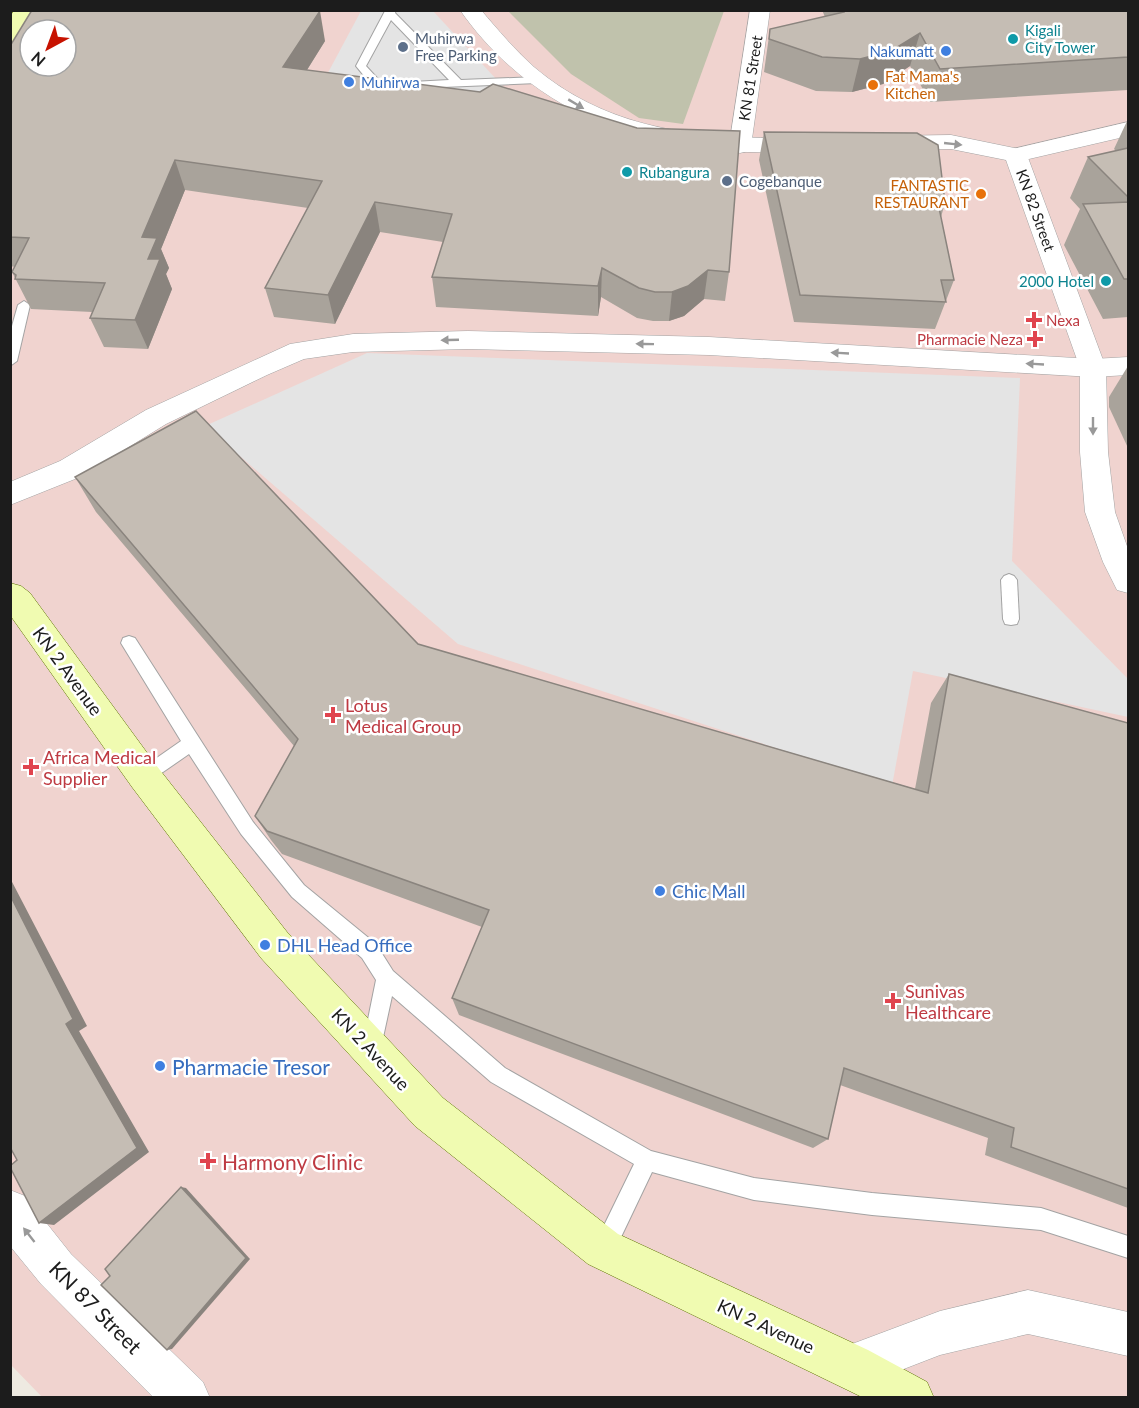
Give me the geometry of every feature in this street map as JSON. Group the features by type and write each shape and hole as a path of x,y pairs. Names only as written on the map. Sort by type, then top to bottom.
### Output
{"main road":[{"path":"10,41 24,10"},
{"name":"KN 2 Avenue","path":"10,595 18,602 144,776 274,945 429,1112 603,1249 852,1366 911,1398"}],"street":[{"path":"470,10 519,66 587,111 644,130 702,143 740,146 827,144"},
{"name":"KN 81 Street","path":"740,146 760,10"},
{"path":"871,143 951,142 1016,155 1128,129"},
{"name":"KN 82 Street","path":"1016,155 1093,368 1094,452 1100,512 1118,562 1128,581"},
{"path":"10,494 70,469 156,417 258,368 299,350 353,343 468,340 710,346 1093,368 1128,366"},
{"name":"KN 87 Street","path":"10,1211 56,1269 187,1398"},
{"path":"852,1366 940,1333 1028,1312 1128,1334"}],"lane":[{"path":"457,82 390,12 361,66 374,81 393,86 537,80"},
{"path":"10,361 24,305"},
{"path":"1009,580 1011,619"},
{"path":"129,643 247,828 298,891 369,951 386,978 498,1075 647,1160 754,1189 872,1204 1041,1219 1128,1247"},
{"path":"144,776 191,743"},
{"path":"372,1050 386,978"},
{"path":"603,1249 647,1160"}],"shaded area":[{"path":"10,11 1128,11 1128,1397 43,1398 11,1365"},
{"path":"361,11 433,11 523,108 315,97"},
{"path":"508,11 724,11 683,124 639,118 571,74"},
{"path":"367,353 1020,378 1012,561 1128,679 1128,717 913,671 892,786 458,644 205,426"}],"building":[{"path":"32,10 320,11 283,67 480,92 493,84 637,128 740,131 729,272 708,270 688,286 672,292 655,292 639,288 602,268 598,286 432,277 452,214 375,202 328,295 265,288 322,181 175,160 142,237 157,238 148,259 160,259 135,320 90,318 105,283 15,279 16,275 12,272 29,238 10,237 10,46 18,33 18,78 78,78 78,18 27,18"},
{"path":"843,10 1128,10 1128,57 940,69 920,33 891,51 860,59 822,57 769,39 770,29 844,12"},
{"path":"764,132 917,133 938,145 945,203 938,203 954,280 941,280 946,302 800,295"},
{"path":"1128,148 1128,197 1088,157"},
{"path":"1128,202 1128,279 1124,279 1083,204"},
{"path":"196,411 418,644 928,793 949,674 1128,723 1128,1189 1011,1147 1014,1128 844,1068 828,1139 452,998 489,910 267,831 255,816 298,739 75,477"},
{"path":"10,895 73,1019 66,1024 137,1148 39,1223 10,1167 17,1160 10,1147"},
{"path":"181,1187 246,1258 167,1350 101,1285 110,1276 105,1269"}],"place":[{"name":"Kigali City Tower","path":"1013,39"},
{"name":"Muhirwa Free Parking","path":"403,47"},
{"name":"Nakumatt","path":"946,51"},
{"name":"Muhirwa","path":"349,82"},
{"name":"Fat Mama's Kitchen","path":"873,85"},
{"name":"Rubangura","path":"627,172"},
{"name":"Cogebanque","path":"727,181"},
{"name":"FANTASTIC RESTAURANT","path":"981,194"},
{"name":"2000 Hotel","path":"1106,281"},
{"name":"Nexa","path":"1034,320"},
{"name":"Pharmacie Neza","path":"1035,339"},
{"name":"Lotus Medical Group","path":"333,715"},
{"name":"Africa Medical Supplier","path":"31,767"},
{"name":"Chic Mall","path":"660,891"},
{"name":"DHL Head Office","path":"265,945"},
{"name":"Sunivas Healthcare","path":"893,1001"},
{"name":"Pharmacie Tresor","path":"160,1066"},
{"name":"Harmony Clinic","path":"208,1161"}]}
